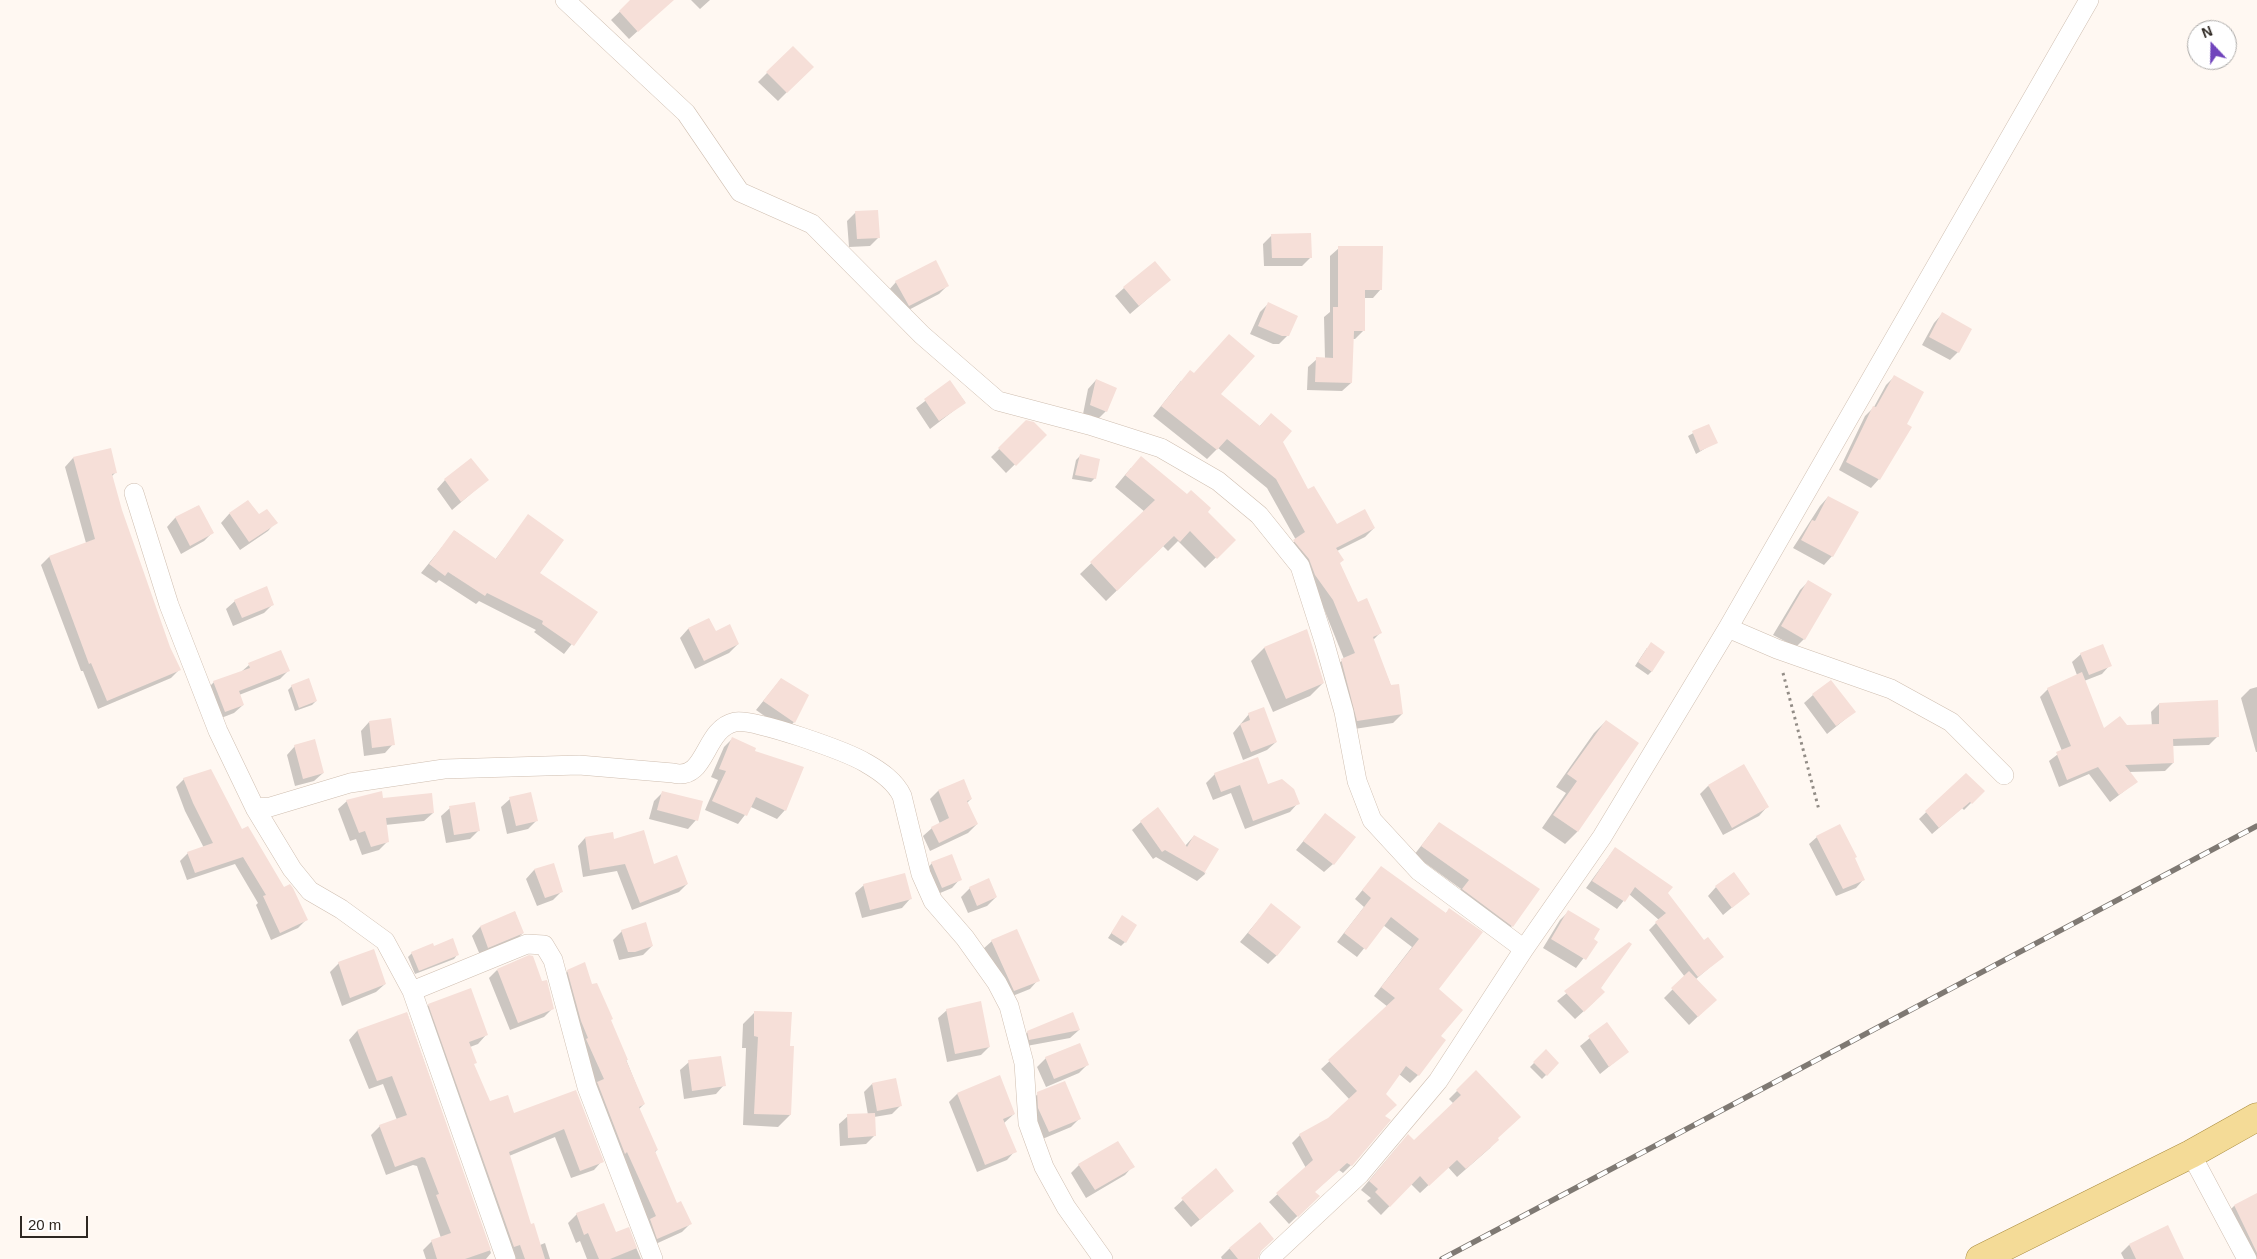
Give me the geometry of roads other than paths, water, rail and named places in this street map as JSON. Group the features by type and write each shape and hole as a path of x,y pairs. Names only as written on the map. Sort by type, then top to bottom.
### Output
{"main road":[{"path":"1980,1259 2191,1154 2257,1117"}],"street":[{"path":"564,0 686,113 740,192 812,224 922,335 998,401 1089,425 1161,448 1218,481 1259,515 1300,566 1344,712 1356,781 1372,820 1419,871 1524,949"},
{"path":"1269,1259 1360,1174 1438,1081 1524,949 1602,837 1728,628 2089,0"},
{"path":"134,493 169,605 218,731 255,808 292,869 310,891 341,909 385,942 412,991 506,1259"},
{"path":"1728,628 1777,649 1891,689 1951,722 2004,775"},
{"path":"255,808 270,807 350,783 444,769 579,765 673,773 683,776 691,772 698,765 716,733 735,722 748,721 834,749 865,762 898,786 920,874 933,901 965,938 998,983 1009,1006 1024,1063 1028,1123 1033,1139 1051,1182 1103,1259"},
{"path":"412,991 528,944 544,945 553,960 587,1087 653,1259"},
{"path":"2191,1154 2247,1259"}],"railway":[{"path":"1442,1259 2257,826"}]}
